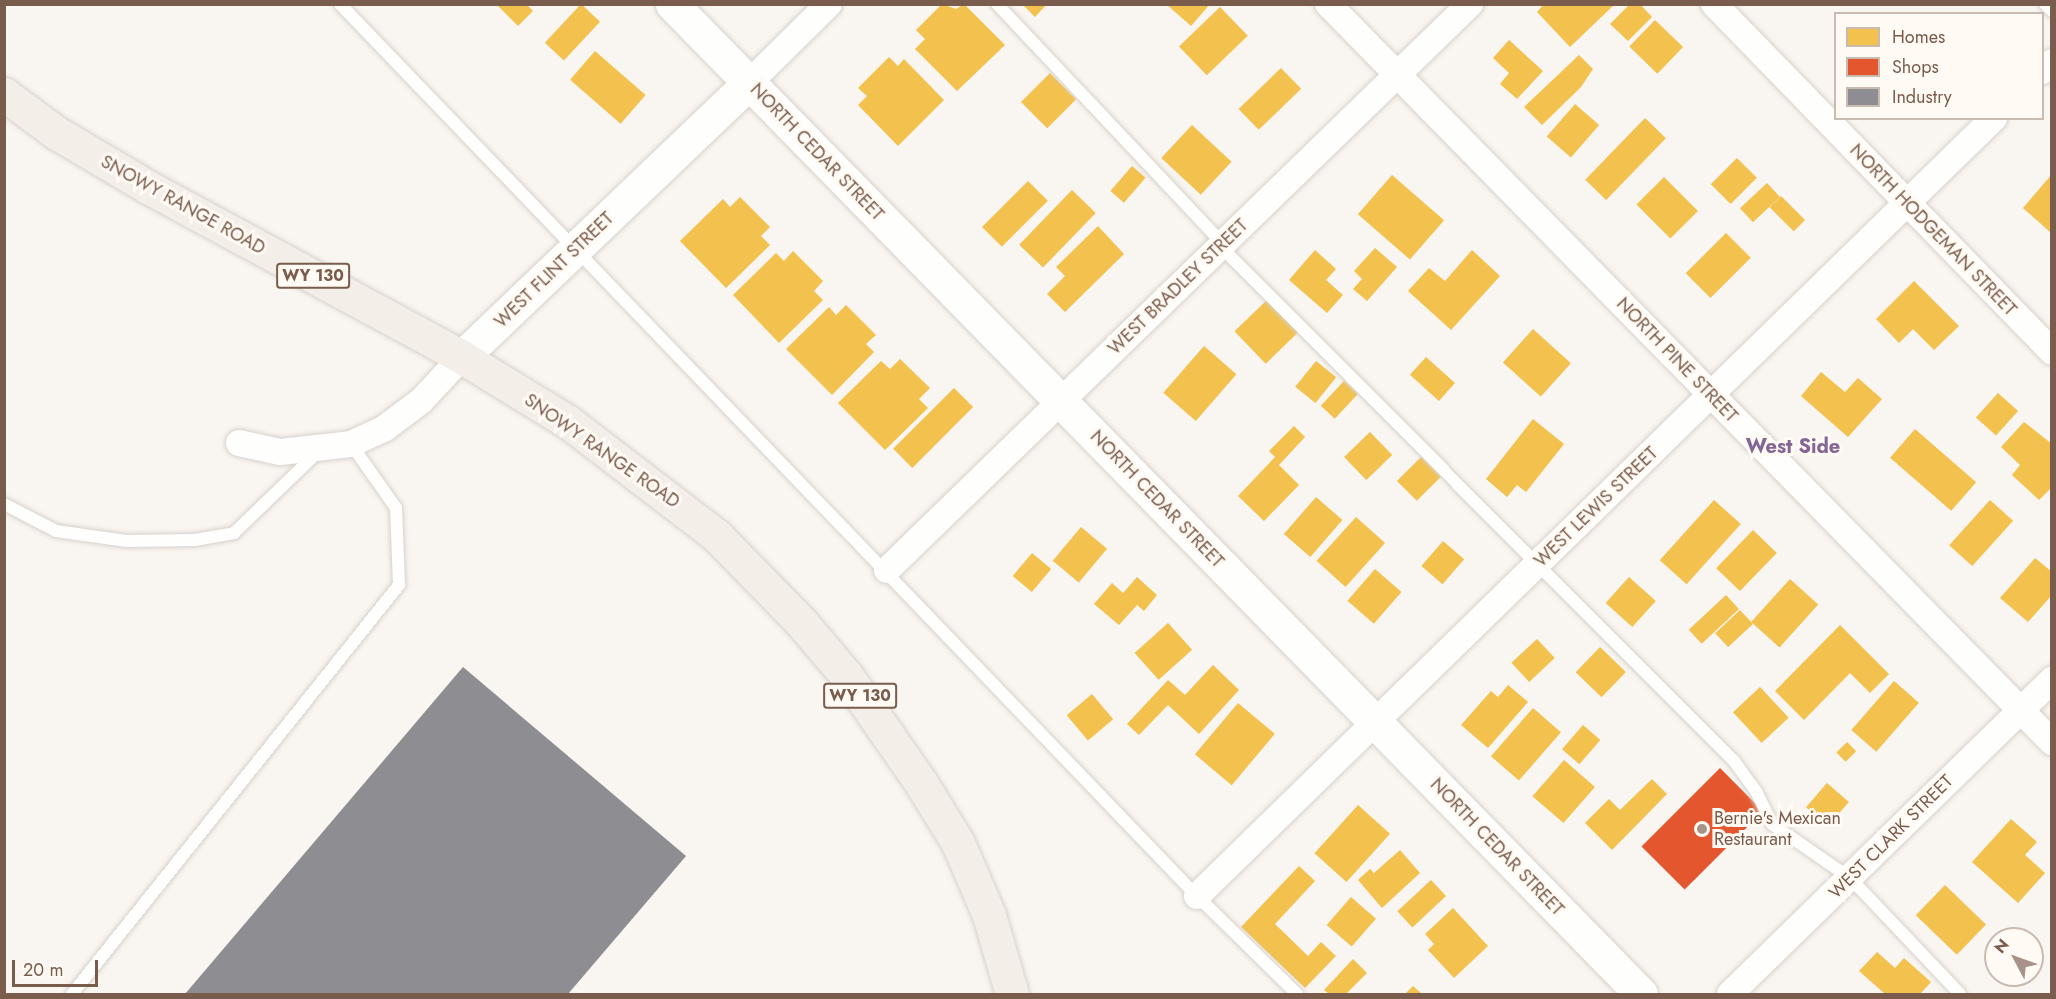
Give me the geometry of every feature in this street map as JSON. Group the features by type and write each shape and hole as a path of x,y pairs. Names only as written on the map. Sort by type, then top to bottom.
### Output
{"main road":[{"name":"SNOWY RANGE ROAD","path":"4,94 55,132 148,187 462,357 568,422 672,499 716,535 801,622 878,721 958,843 989,915 1012,994"}],"street":[{"name":"NORTH CEDAR STREET","path":"672,4 1641,994"},
{"name":"WEST FLINT STREET","path":"239,443 280,452 320,450 351,444 385,428 421,401 462,357 829,4"},
{"name":"NORTH PINE STREET","path":"1328,4 2052,742"},
{"name":"WEST BRADLEY STREET","path":"887,570 1470,4"},
{"name":"NORTH HODGEMAN STREET","path":"1714,4 2052,352"},
{"name":"WEST LEWIS STREET","path":"1197,896 1992,120"},
{"name":"WEST CLARK STREET","path":"1730,994 2052,680"}],"lane":[{"path":"340,4 887,570 1197,896 1297,994"},
{"path":"997,4 1220,241 1220,246 1734,761 1756,790 1772,825 1850,878 1960,994"},
{"path":"2044,4 2052,11"},
{"path":"72,994 399,585 396,508 351,444"},
{"path":"4,504 56,531 126,541 195,540 234,533 320,450"}],"building: Homes":[{"path":"496,4 526,4 533,11 518,26"},
{"path":"581,4 600,22 564,60 545,43"},
{"path":"942,4 956,9 964,4 1005,45 957,91 915,49 925,39 916,30"},
{"path":"1022,4 1047,4 1035,17"},
{"path":"1166,4 1210,4 1191,26"},
{"path":"1544,4 1615,4 1570,47 1537,12"},
{"path":"1630,4 1640,4 1652,17 1628,41 1610,24"},
{"path":"1220,7 1248,36 1207,75 1179,47"},
{"path":"1655,20 1683,47 1657,74 1629,47"},
{"path":"1509,40 1543,71 1517,99 1500,84 1509,73 1493,58"},
{"path":"595,51 646,95 621,124 570,80"},
{"path":"1579,55 1593,69 1581,87 1542,125 1524,107"},
{"path":"889,57 898,66 904,59 944,100 898,146 858,105 867,96 858,88"},
{"path":"1281,68 1301,89 1259,130 1239,109"},
{"path":"1050,73 1076,99 1047,128 1021,102"},
{"path":"1575,104 1599,125 1571,157 1547,136"},
{"path":"1645,118 1666,138 1606,200 1585,180"},
{"path":"1192,125 1231,162 1201,195 1161,158"},
{"path":"1737,158 1757,178 1731,204 1711,184"},
{"path":"1132,166 1146,178 1124,203 1110,191"},
{"path":"2052,174 2052,231 2050,232 2023,208"},
{"path":"1392,175 1444,220 1410,260 1358,214"},
{"path":"1664,177 1698,211 1670,239 1636,205"},
{"path":"1028,181 1048,201 1002,247 982,227"},
{"path":"1767,183 1780,197 1753,222 1740,208"},
{"path":"1072,190 1096,213 1043,268 1019,245"},
{"path":"1781,196 1805,220 1794,231 1770,207"},
{"path":"740,197 770,227 761,236 770,245 726,288 680,241 723,199 730,207"},
{"path":"1098,226 1124,254 1065,312 1047,294 1065,276 1056,267"},
{"path":"1726,233 1751,258 1710,298 1686,273"},
{"path":"1375,248 1397,267 1367,301 1353,289 1362,279 1354,271"},
{"path":"1315,250 1336,269 1326,280 1343,295 1327,313 1289,280"},
{"path":"1472,250 1500,276 1451,330 1408,291 1429,268 1445,281"},
{"path":"793,251 823,281 814,291 823,300 779,343 733,295 776,253 784,261"},
{"path":"1914,281 1959,326 1934,350 1913,329 1899,343 1876,319"},
{"path":"1269,298 1300,330 1266,364 1234,331"},
{"path":"846,305 876,335 866,344 874,352 832,395 786,349 829,307 836,315"},
{"path":"1533,329 1571,363 1541,397 1503,362"},
{"path":"1204,346 1236,374 1196,421 1163,393"},
{"path":"1426,357 1455,383 1439,401 1410,375"},
{"path":"900,359 930,388 919,399 928,408 885,450 838,403 881,361 890,369"},
{"path":"1316,361 1336,377 1315,403 1295,387"},
{"path":"1821,372 1845,392 1858,378 1882,399 1848,437 1801,396"},
{"path":"1344,381 1358,394 1335,419 1321,406"},
{"path":"954,388 973,407 912,468 893,449"},
{"path":"1998,393 2018,411 1996,436 1976,418"},
{"path":"1533,419 1564,444 1526,492 1517,485 1507,497 1486,479"},
{"path":"2024,422 2052,444 2052,487 2039,500 2012,475 2020,465 2001,447"},
{"path":"1294,426 1305,437 1279,465 1299,485 1264,521 1238,496 1275,457 1269,451"},
{"path":"1915,429 1976,482 1951,511 1890,458"},
{"path":"1370,432 1392,455 1366,480 1344,457"},
{"path":"1421,457 1441,477 1417,501 1397,481"},
{"path":"1316,497 1342,520 1310,557 1284,534"},
{"path":"1714,500 1741,524 1687,584 1660,560"},
{"path":"1990,500 2013,521 1972,566 1949,545"},
{"path":"1356,517 1385,543 1346,587 1317,561"},
{"path":"1081,527 1107,549 1079,583 1053,561"},
{"path":"1753,530 1777,553 1740,591 1716,568"},
{"path":"1443,541 1464,559 1442,584 1421,566"},
{"path":"1032,553 1051,569 1032,592 1013,576"},
{"path":"2035,558 2052,572 2052,595 2028,622 2000,598"},
{"path":"1375,569 1401,592 1374,624 1347,601"},
{"path":"1137,577 1157,595 1144,611 1137,605 1119,625 1094,604 1112,583 1123,593"},
{"path":"1629,577 1656,601 1632,627 1606,603"},
{"path":"1790,579 1818,604 1779,648 1751,622"},
{"path":"1726,595 1739,609 1702,644 1689,630"},
{"path":"1740,610 1753,624 1728,647 1715,633"},
{"path":"1168,623 1192,650 1159,680 1135,653"},
{"path":"1840,625 1889,674 1870,693 1850,673 1804,720 1775,691"},
{"path":"1537,639 1555,658 1529,682 1511,663"},
{"path":"1600,647 1626,672 1602,697 1576,672"},
{"path":"1213,665 1239,690 1199,734 1168,705 1139,735 1127,724 1168,680 1185,695"},
{"path":"1894,681 1919,703 1876,752 1851,730"},
{"path":"1508,685 1528,702 1488,748 1461,725 1491,691 1498,697"},
{"path":"1760,687 1789,718 1762,743 1733,712"},
{"path":"1092,694 1113,719 1088,740 1067,715"},
{"path":"1238,703 1275,734 1232,785 1195,754"},
{"path":"1533,708 1561,732 1519,781 1491,756"},
{"path":"1583,725 1600,740 1579,764 1562,749"},
{"path":"1847,742 1856,751 1846,762 1836,753"},
{"path":"1564,760 1595,787 1563,823 1533,796"},
{"path":"1652,779 1667,794 1612,850 1585,823 1609,799 1620,810"},
{"path":"1827,783 1849,802 1828,826 1806,807"},
{"path":"1358,805 1390,834 1346,882 1315,853"},
{"path":"2011,819 2037,842 2025,855 2045,873 2018,903 1972,862"},
{"path":"1400,850 1420,873 1382,908 1358,880 1370,869 1374,873"},
{"path":"1299,866 1315,881 1275,924 1308,956 1321,942 1336,956 1305,988 1241,927"},
{"path":"1431,880 1446,896 1412,927 1397,911"},
{"path":"1945,885 1986,925 1957,955 1916,915"},
{"path":"1351,897 1376,919 1352,947 1327,925"},
{"path":"1453,908 1488,946 1454,978 1428,950 1434,944 1425,934"},
{"path":"1877,952 1895,968 1904,958 1931,982 1920,994 1885,994 1859,971"},
{"path":"1353,959 1367,973 1346,994 1329,994 1324,990"},
{"path":"1413,986 1422,994 1405,994"}],"building: Shops":[{"name":"Bernie's Mexican Restaurant","path":"1720,768 1763,811 1685,890 1642,846"}],"building: Industry":[{"path":"463,667 686,856 568,994 185,994"}],"place":[{"name":"Bernie's Mexican Restaurant","path":"1702,829"}],"district":[{"name":"West Side","path":"1793,446"}]}
